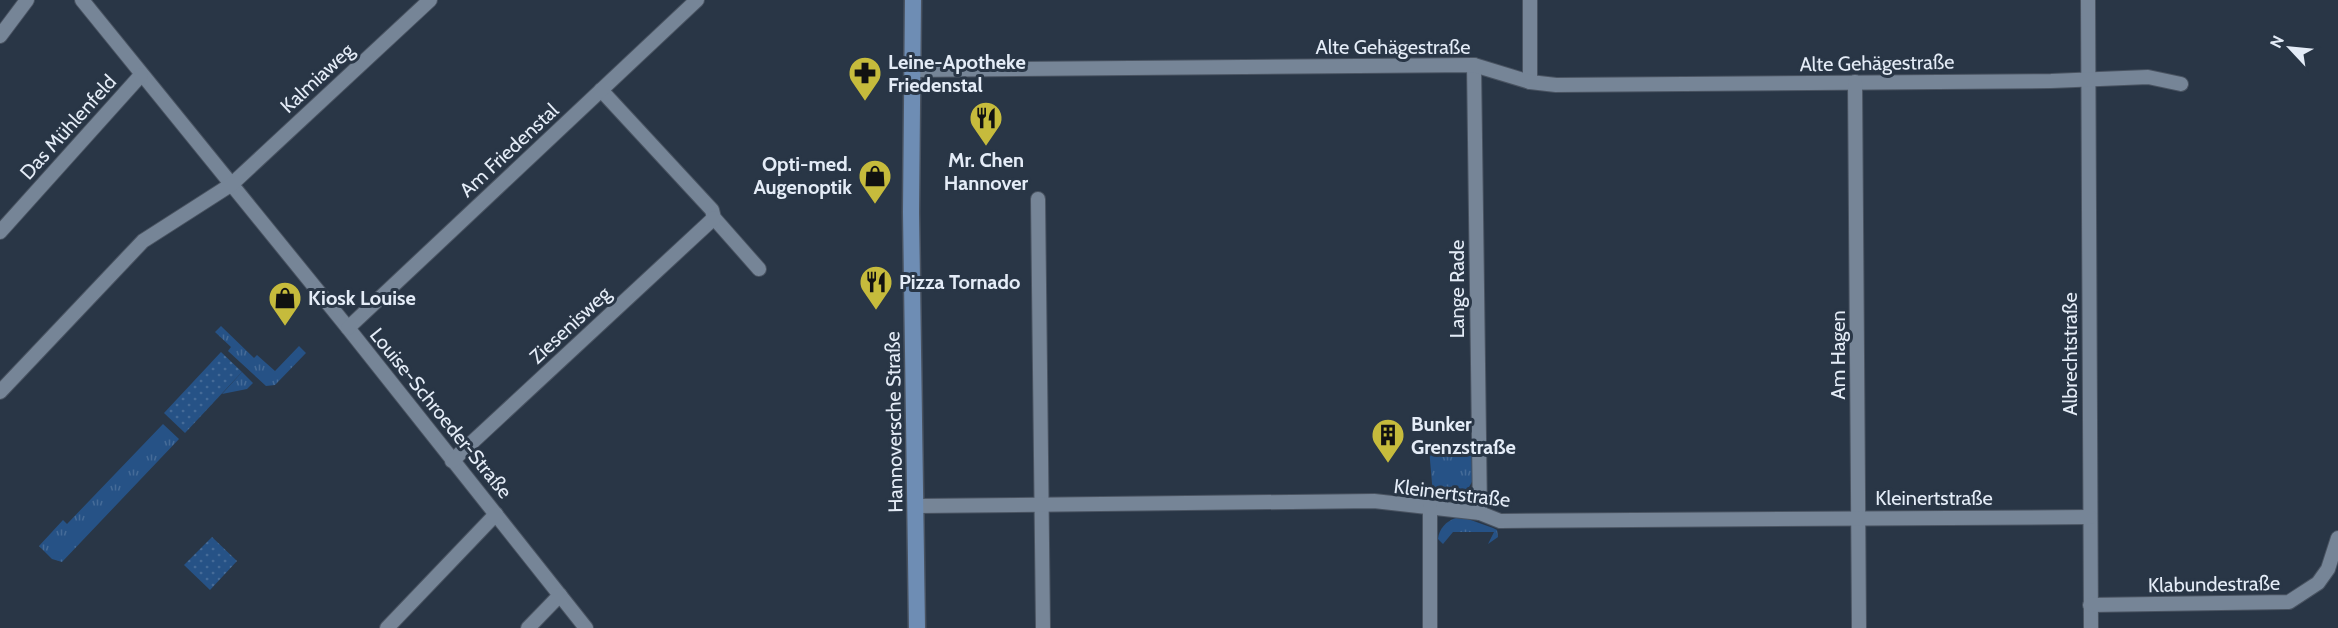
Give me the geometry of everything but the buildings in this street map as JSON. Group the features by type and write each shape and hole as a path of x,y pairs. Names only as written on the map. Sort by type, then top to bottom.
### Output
{"main road":[{"name":"Hannoversche Straße","path":"913,0 911,212 917,628"}],"street":[{"path":"0,36 27,0"},
{"name":"Louise-Schroeder-Straße","path":"82,0 348,328 586,628"},
{"name":"Kalmiaweg","path":"0,392 143,241 232,184 430,0"},
{"name":"Am Friedenstal","path":"348,328 697,0"},
{"path":"1530,0 1530,82"},
{"name":"Albrechtstraße","path":"2088,0 2091,628"},
{"name":"Alte Gehägestraße","path":"912,70 1474,65 1530,82 1556,85 2089,79"},
{"name":"Lange Rade","path":"1474,65 1480,513"},
{"name":"Das Mühlenfeld","path":"0,232 141,75"},
{"path":"2089,79 2148,76 2181,84"},
{"name":"Am Hagen","path":"1855,82 1859,628"},
{"path":"601,90 712,210 714,218 759,269"},
{"path":"1038,199 1043,628"},
{"name":"Ziesenisweg","path":"452,461 714,218"},
{"name":"Kleinertstraße","path":"917,506 1374,501 1480,513 1500,521 2090,517"},
{"path":"1430,507 1430,628"},
{"path":"387,628 496,514"},
{"name":"Klabundestraße","path":"2090,605 2289,602 2318,583 2328,569 2338,538"},
{"path":"528,628 560,595"}],"green space":[{"path":"221,326 254,358 257,355 275,371 299,346 306,353 275,385 266,386 228,351 231,347 215,332"},
{"path":"221,352 242,372 185,433 164,413"},
{"path":"242,372 253,383 247,389 222,394"},
{"path":"163,424 179,439 62,562 52,559 39,546 63,520 67,524"},
{"path":"1475,439 1475,469 1468,489 1462,494 1433,495 1429,448 1466,447"},
{"path":"1456,518 1468,519 1493,528 1497,530 1498,537 1488,544 1494,532 1453,532 1443,544 1438,539 1441,529 1446,523"},
{"path":"212,537 237,561 210,590 184,565"}],"place":[{"name":"Leine-Apotheke Friedenstal","path":"865,102"},
{"name":"Mr. Chen Hannover","path":"986,147"},
{"name":"Opti-med. Augenoptik","path":"875,205"},
{"name":"Pizza Tornado","path":"876,311"},
{"name":"Kiosk Louise","path":"285,327"},
{"name":"Bunker Grenzstraße","path":"1388,464"}]}
